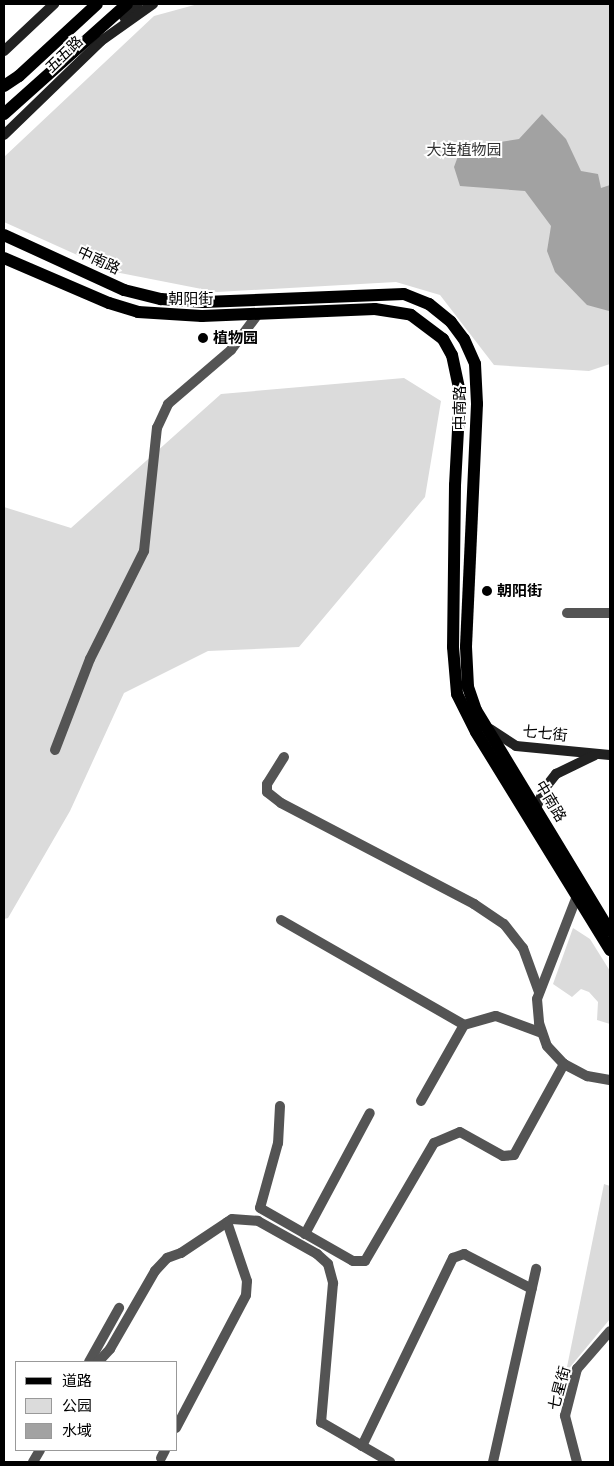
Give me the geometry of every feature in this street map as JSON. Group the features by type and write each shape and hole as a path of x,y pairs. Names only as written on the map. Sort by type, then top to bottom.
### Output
{"main road":[{"path":"4,46 54,4"},
{"path":"4,51 54,4"},
{"name":"五五路","path":"4,86 19,76 97,4"},
{"path":"4,114 126,4"},
{"path":"101,41 138,4"},
{"name":"五五路","path":"4,135 101,41 153,4"},
{"path":"4,91 19,76"},
{"path":"4,229 39,250"},
{"name":"中南路","path":"4,235 124,290 161,299 204,302 404,294 429,304 451,322 464,338 475,364 477,404 466,673 468,687 484,722 610,930"},
{"name":"朝阳街","path":"4,258 109,303 138,312 164,316 375,309 400,311 430,326 452,355 460,393 461,416 455,485 454,676 463,710 610,950"},
{"name":"七七街","path":"484,722 516,746 610,755"},
{"path":"532,824 535,806 556,774 598,754"}],"street":[{"path":"55,750 90,659 144,551 157,428 168,404 231,350 258,314"},
{"path":"567,613 610,613"},
{"path":"284,757 267,784 267,792 281,803 474,904 504,924 523,948 539,992"},
{"path":"577,896 536,998 542,1033 547,1046 564,1064 587,1076 610,1079"},
{"path":"281,920 464,1025"},
{"path":"422,1101 464,1025 496,1016 542,1033"},
{"path":"280,1106 278,1143 260,1208 353,1261 365,1262 434,1143 460,1132 503,1156 514,1156 564,1064"},
{"path":"306,1234 370,1113"},
{"path":"99,1361 110,1350 155,1271 167,1258 232,1219 258,1222 317,1254 328,1264 333,1283 321,1422 390,1462"},
{"path":"178,1424 246,1295 248,1281 227,1222"},
{"path":"362,1446 453,1258 464,1254 532,1289"},
{"path":"493,1462 536,1269"},
{"path":"90,1361 119,1308"},
{"name":"七星街","path":"577,1462 565,1416 577,1369 610,1331"},
{"path":"33,1462 39,1451"}],"green space":[{"name":"大连植物园","path":"198,4 610,4 610,364 589,371 494,365 440,295 396,282 217,292 115,272 4,222 4,157 154,16"},
{"path":"404,378 441,401 425,497 299,647 208,651 124,693 70,811 8,918 4,919 4,507 71,528 221,394"},
{"path":"573,928 590,939 610,971 610,1024 597,1020 598,1002 589,992 581,989 572,997 553,984"},
{"path":"604,1184 610,1186 610,1319 566,1372"}],"water":[{"path":"542,114 566,139 581,171 598,174 601,188 610,185 609,311 587,305 555,272 547,251 551,226 525,191 460,186 454,167 461,148 519,139"}],"place":[{"name":"植物园","path":"203,338"},
{"name":"朝阳街","path":"487,591"}]}
